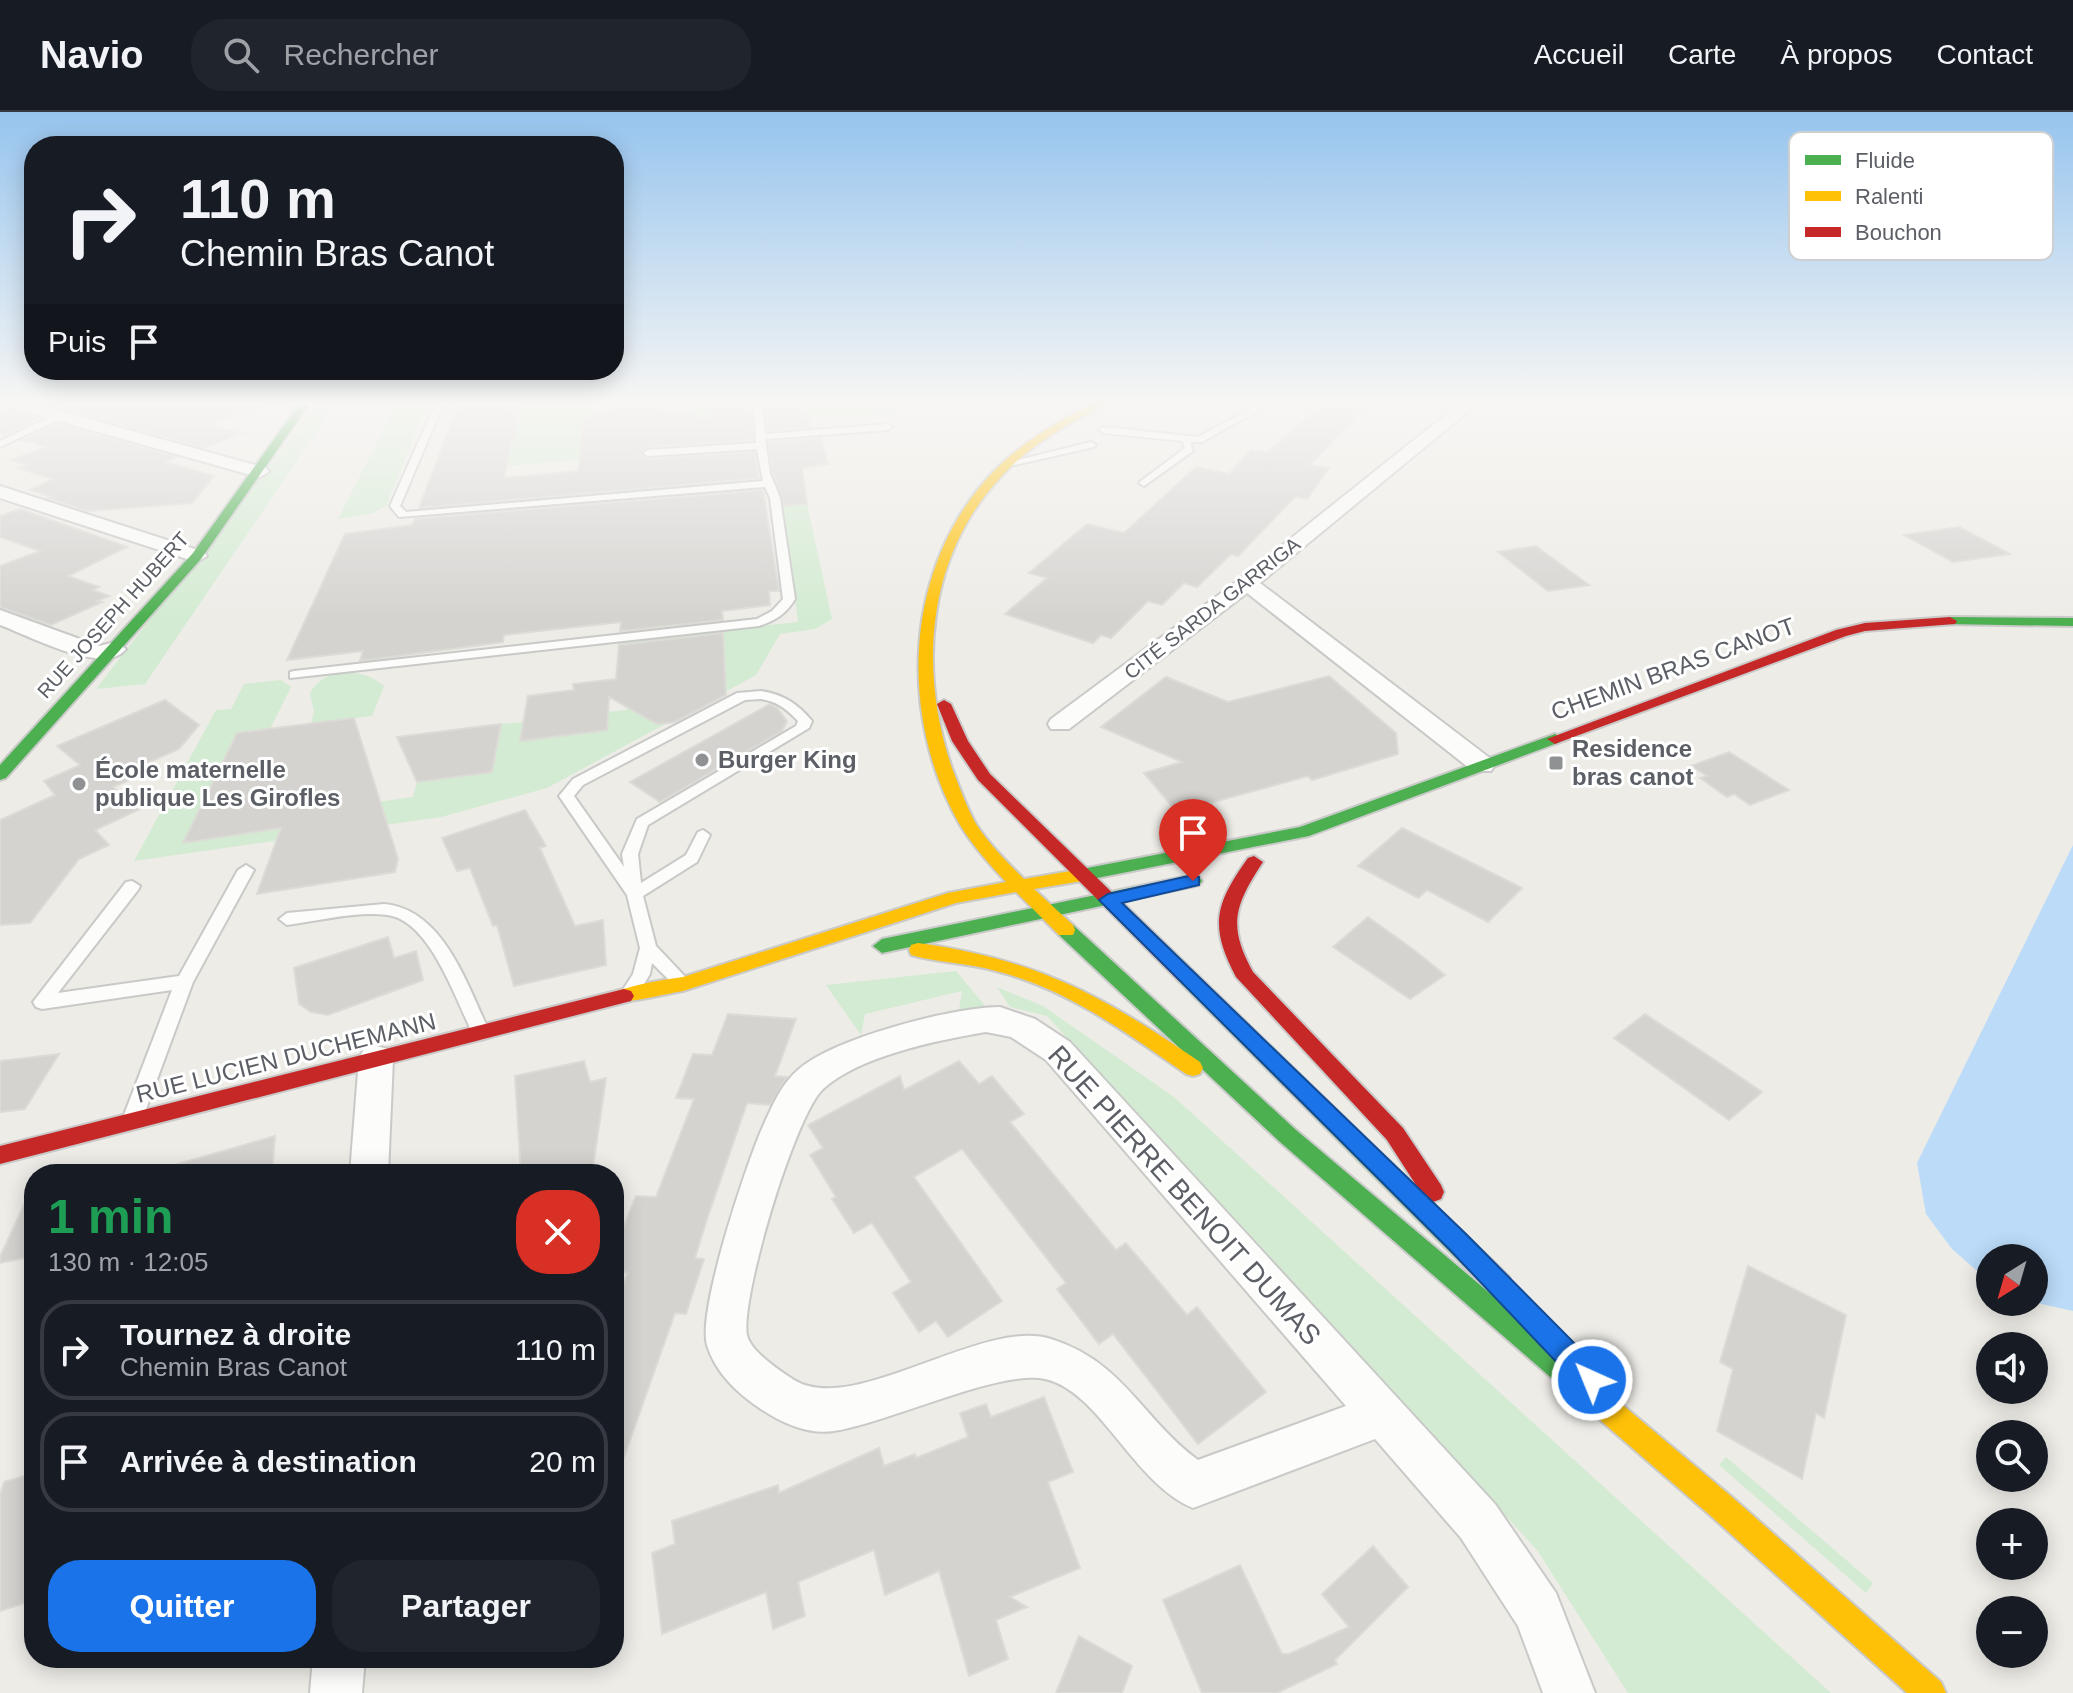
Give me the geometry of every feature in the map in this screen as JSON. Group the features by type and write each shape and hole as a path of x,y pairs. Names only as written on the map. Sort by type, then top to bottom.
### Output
{"main road":[{"name":"RUE JOSEPH HUBERT","path":"0,775 197,556 259,474"},
{"path":"994,474 960,516 946,542 935,574 924,641 927,719 937,757 969,827 1047,913 1262,1116 1680,1472 1930,1693"},
{"name":"CHEMIN BRAS CANOT","path":"1021,884 1213,852 1303,832 1865,627 1967,620 2073,622"},
{"path":"924,641 960,741 984,777 1514,1299"},
{"name":"CHEMIN BRAS CANOT","path":"1047,913 1216,874 1254,862 1303,832"},
{"path":"1254,862 1231,892 1225,909 1223,928 1230,952 1246,977 1395,1134 1480,1265"},
{"name":"RUE LUCIEN DUCHEMANN","path":"0,1155 584,1009 630,993 683,984 954,897 1021,884"},
{"name":"RUE LUCIEN DUCHEMANN","path":"750,965 857,950 1047,913"},
{"path":"857,950 990,958 1043,974 1101,1005 1262,1116"},
{"name":"RUE LUCIEN DUCHEMANN","path":"584,1009 609,1008 655,998 683,984"},
{"path":"1536,1322 1680,1472"}],"street":[{"name":"CITÉ SARDA GARRIGA","path":"1060,724 1247,583 1382,474"},
{"path":"0,492 197,556"},
{"path":"1247,583 1482,765"},
{"path":"0,617 98,654 115,649"},
{"name":"RUE PIERRE BENOIT DUMAS","path":"1384,1413 1193,1485 1173,1472 1099,1387 1075,1368 1030,1354 852,1404 820,1410 797,1405 771,1391 742,1364 729,1348 724,1326 750,1223 785,1114 797,1093 816,1075 858,1053 987,1019 1025,1028 1058,1051 1384,1413 1478,1521 1538,1611 1569,1693"},
{"path":"370,1164 376,1059"},
{"path":"336,1693 338,1668"}],"lane":[{"path":"409,474 395,506 403,515 767,484"},
{"path":"294,675 743,624 774,617 784,609 789,599 775,498 765,474"},
{"path":"1144,483 1156,474"},
{"path":"630,993 641,974 648,948 635,894 630,854 642,822 802,728 805,721 793,707 780,698 761,693 742,696 578,782 566,796 635,894"},
{"path":"635,894 692,858 703,835"},
{"path":"131,1122 184,982 246,870"},
{"path":"132,886 42,1002 184,982"},
{"path":"287,919 393,910 426,931 446,960 481,1033"},
{"path":"648,948 683,984"}],"green space":[{"path":"263,474 288,474 145,684 96,689"},
{"path":"361,474 399,474 386,506 373,513 338,519"},
{"path":"747,477 731,483 497,504 488,501"},
{"path":"807,504 832,619 815,629 780,634 756,675 547,788 441,817 134,861 216,710 231,709 244,684 281,680 291,687 270,729 237,733 184,843 269,830 311,723 314,712 310,693 317,684 334,674 365,675 384,686 372,716 341,720 341,807 413,797 417,782 492,772 501,724 524,722 521,741 607,730 608,712 627,710 628,706 726,681 724,644 618,655 621,641 798,622 783,506"},
{"path":"956,971 985,1006 958,1016 962,991 865,1014 861,1035 826,985"},
{"path":"997,987 1043,1006 1174,1097 1831,1693 1628,1693 1537,1550 1047,1016 1010,1007"},
{"path":"1726,1457 1873,1583 1866,1593 1719,1465"}],"water":[{"path":"2073,845 2073,1311 2048,1306 2048,1244 1976,1244 1976,1270 1952,1249 1926,1214 1917,1163"}],"building":[{"path":"36,474 214,476 192,503 88,511 30,490 53,479"},
{"path":"432,474 505,474 504,478 549,474 758,474 759,478 419,508"},
{"path":"774,474 803,474 807,504 784,506"},
{"path":"1189,474 1325,474 1307,499 1295,497 1238,556 1231,554 1197,587 1184,583 1162,605 1148,601 1111,638 1101,635 1093,643 1005,614 1047,578 1029,573 1087,524 1124,533"},
{"path":"763,490 779,591 769,591 770,605 722,611 723,620 620,631 621,622 504,635 503,642 360,661 363,651 287,660 345,534 412,525 415,519"},
{"path":"20,509 127,547 68,576 99,587 93,590 109,596 51,625 0,607 0,566 40,551 0,537 0,516"},
{"path":"1959,527 2010,554 1953,562 1904,535"},
{"path":"1536,546 1589,585 1548,591 1498,552"},
{"path":"723,633 726,695 675,722 657,724 609,697 607,730 520,741 528,696 574,690 573,684 616,679 619,645"},
{"path":"1329,676 1396,733 1398,754 1312,780 1308,776 1177,812 1144,773 1182,762 1101,727 1166,677 1228,702"},
{"name":"École maternelle publique Les Girofles","path":"165,700 199,725 179,749 136,768 141,775 113,787 140,809 95,830 109,845 79,859 30,923 0,925 0,820 55,795 44,781 80,765 57,746"},
{"path":"770,704 787,721 782,731 660,802 630,782"},
{"path":"354,718 398,859 395,872 257,894 281,828 183,843 237,733"},
{"path":"501,724 492,772 417,782 397,737"},
{"path":"1729,752 1789,790 1750,805 1734,794 1727,797 1700,778 1707,776 1691,766"},
{"path":"525,810 546,846 540,848 575,926 603,920 606,965 514,986 497,925 493,926 470,868 457,871 442,838"},
{"path":"1402,828 1522,888 1488,922 1427,890 1418,898 1358,866"},
{"path":"1368,917 1445,975 1410,999 1333,947"},
{"path":"388,937 394,958 416,951 423,980 328,1015 311,1012 299,1004 294,968"},
{"path":"728,1014 796,1019 775,1076 787,1077 770,1105 747,1103 695,1258 704,1259 686,1314 675,1313 624,1457 624,1284 628,1273 624,1272 624,1226 636,1196 656,1197 694,1099 676,1098 693,1054 712,1055"},
{"path":"1645,1014 1762,1092 1729,1120 1614,1038"},
{"path":"59,1054 25,1109 0,1112 0,1061"},
{"path":"584,1061 590,1082 606,1078 593,1164 520,1164 515,1076"},
{"path":"959,1061 979,1084 992,1076 1024,1114 1010,1122 1116,1250 1126,1243 1187,1315 1197,1307 1266,1392 1198,1444 1113,1334 1099,1344 1057,1289 1066,1283 962,1149 914,1177 1002,1301 948,1337 936,1321 919,1332 893,1293 911,1282 872,1223 854,1233 832,1199 836,1197 810,1155 823,1148 808,1125 900,1076 904,1090"},
{"path":"275,1136 273,1164 178,1164"},
{"path":"24,1205 24,1258 0,1263"},
{"path":"1748,1266 1846,1315 1824,1418 1816,1413 1802,1479 1717,1431 1733,1369 1720,1362"},
{"path":"1044,1397 1073,1472 1048,1482 1080,1568 1010,1597 1027,1607 996,1620 1008,1659 969,1676 939,1571 885,1595 874,1550 798,1582 805,1616 773,1629 766,1592 662,1634 652,1553 675,1544 672,1521 778,1485 779,1493 879,1448 884,1466 915,1454 916,1458 968,1437 960,1413 986,1404 991,1417"},
{"path":"24,1476 24,1603 0,1611 0,1496 4,1482"},
{"path":"1373,1546 1408,1587 1335,1660 1337,1664 1277,1693 1202,1693 1163,1600 1240,1565 1282,1654 1289,1654 1349,1627 1322,1594"},
{"path":"1079,1636 1132,1666 1122,1693 1056,1693"}],"traffic: fast":[{"path":"0,775 197,556 255,474"},
{"path":"1950,621 2073,622"},
{"path":"1082,875 1303,832 1555,739"},
{"path":"882,946 1193,881"},
{"path":"1066,930 1288,1136 1572,1379"},
{"path":"1186,976 1500,1285"}],"traffic: slow":[{"path":"997,474 969,509 949,544 935,582 927,622 925,663 928,704 936,744 970,827 1015,881 1066,930"},
{"path":"624,996 650,988 683,984 954,897 1082,875"},
{"path":"918,950 999,964 1064,988 1126,1023 1193,1068"},
{"path":"1572,1379 1722,1507 1930,1693"}],"traffic: jam":[{"path":"1555,739 1841,633 1865,627 1950,621"},
{"path":"944,704 960,741 984,777 1186,976"},
{"path":"1254,862 1235,892 1227,918 1230,945 1246,977 1395,1134 1433,1192"},
{"path":"0,1155 624,996"}],"place":[{"name":"Burger King","path":"702,760"},
{"name":"Residence bras canot","path":"1556,763"},
{"name":"École maternelle publique Les Girofles","path":"79,784"}],"route":[{"path":"1193,881 1108,900 1327,1112 1592,1380"}]}
